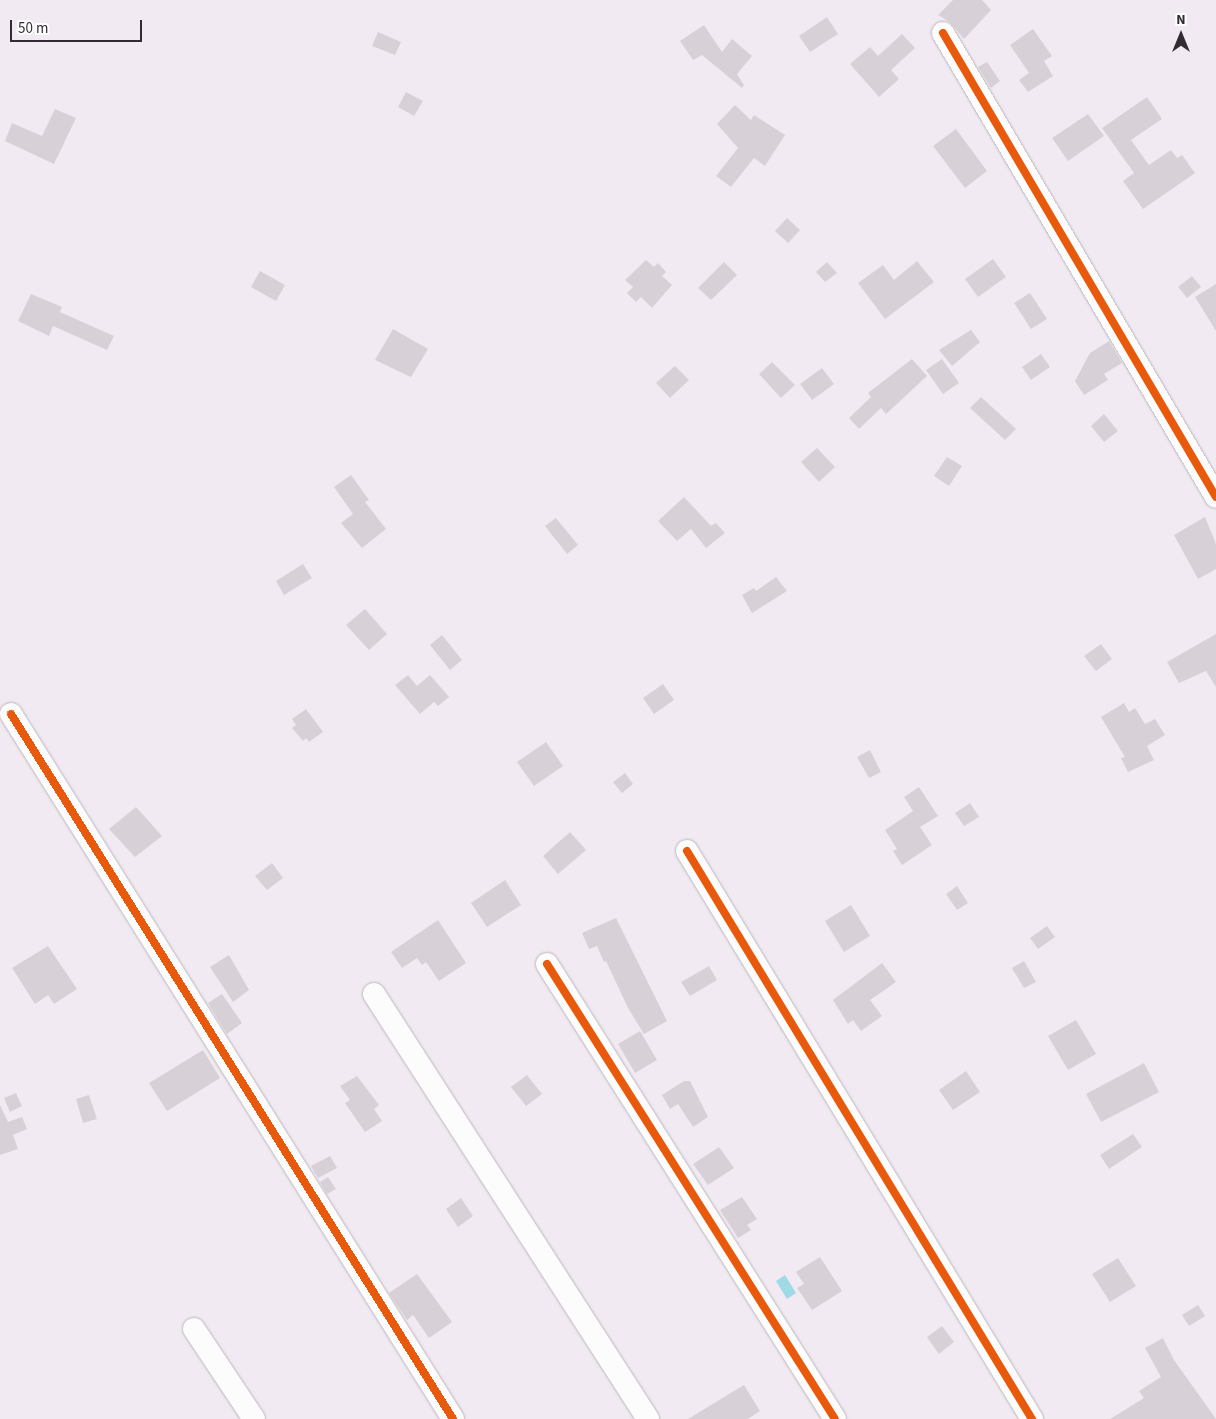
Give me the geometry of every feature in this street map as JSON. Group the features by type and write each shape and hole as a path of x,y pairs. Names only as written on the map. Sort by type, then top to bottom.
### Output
{"street":[{"path":"943,33 1216,497"},
{"path":"12,714 453,1419"},
{"path":"687,851 1032,1419"},
{"path":"547,964 836,1419"},
{"path":"374,994 648,1419"},
{"path":"194,1329 254,1419"}],"water":[{"path":"785,1275 796,1293 787,1299 776,1281"}],"building":[{"path":"953,0 982,0 991,10 964,39 950,22 938,15"},
{"path":"827,17 838,34 810,52 799,36"},
{"path":"704,25 722,52 732,39 752,56 737,74 744,85 742,88 702,55 693,60 680,41"},
{"path":"1033,29 1052,56 1044,61 1053,76 1028,92 1019,80 1029,73 1010,45"},
{"path":"378,32 401,42 395,55 372,46"},
{"path":"902,34 915,48 891,70 899,79 879,97 850,64 870,47 878,56"},
{"path":"987,62 1000,81 991,88 978,67"},
{"path":"406,92 423,101 414,116 398,107"},
{"path":"1147,97 1162,119 1131,140 1149,165 1171,150 1177,158 1182,155 1195,173 1143,209 1123,181 1134,173 1102,128"},
{"path":"735,105 751,120 754,115 785,135 765,166 754,158 731,187 716,176 738,148 717,124"},
{"path":"55,109 76,118 54,164 5,141 12,123 42,136"},
{"path":"1088,114 1104,136 1068,161 1052,138"},
{"path":"956,129 987,171 965,188 933,146"},
{"path":"787,218 800,230 788,243 775,231"},
{"path":"993,259 1006,277 978,297 965,279"},
{"path":"646,260 654,267 658,263 666,272 662,276 672,285 652,308 641,297 636,302 627,293 633,287 625,280"},
{"path":"917,261 934,282 885,319 858,283 883,265 894,280"},
{"path":"724,262 737,275 711,300 698,288"},
{"path":"827,262 837,273 825,282 816,272"},
{"path":"260,271 285,285 276,301 251,287"},
{"path":"1192,276 1201,287 1187,298 1178,287"},
{"path":"1216,284 1216,331 1195,297"},
{"path":"1030,293 1047,319 1031,329 1014,303"},
{"path":"31,294 62,307 60,312 114,336 107,350 53,326 49,336 18,321"},
{"path":"393,329 428,349 411,377 375,360"},
{"path":"971,330 980,342 952,366 939,350"},
{"path":"1109,341 1122,363 1104,374 1108,380 1084,395 1075,381 1090,353"},
{"path":"1041,354 1050,367 1031,380 1022,367"},
{"path":"912,359 927,376 886,414 881,408 859,429 849,418 871,397 868,393"},
{"path":"942,359 959,383 943,394 926,370"},
{"path":"772,362 795,385 781,398 759,374"},
{"path":"675,366 689,380 670,398 656,383"},
{"path":"822,368 834,384 812,400 800,384"},
{"path":"981,397 1016,429 1005,440 970,408"},
{"path":"1104,414 1118,431 1104,442 1091,426"},
{"path":"817,448 835,467 819,482 801,462"},
{"path":"947,457 962,466 949,486 934,476"},
{"path":"351,475 369,500 365,502 386,529 362,548 341,523 353,514 334,487"},
{"path":"684,497 711,526 716,523 725,533 706,548 691,529 677,541 658,521"},
{"path":"1205,517 1216,544 1216,569 1198,579 1174,535"},
{"path":"556,518 578,545 567,554 545,526"},
{"path":"303,564 312,578 284,595 276,581"},
{"path":"776,577 787,591 752,613 742,595 754,588 756,591"},
{"path":"365,609 387,634 369,650 346,625"},
{"path":"1216,634 1216,687 1206,671 1179,683 1167,662"},
{"path":"442,635 462,660 450,670 430,645"},
{"path":"1101,644 1112,659 1096,671 1084,656"},
{"path":"408,675 417,686 430,675 449,697 438,706 434,702 420,714 395,685"},
{"path":"663,684 674,700 654,714 643,698"},
{"path":"1124,703 1129,712 1135,708 1145,724 1155,719 1165,735 1147,746 1154,760 1128,772 1121,758 1125,757 1101,717"},
{"path":"306,709 323,732 309,742 306,738 303,741 292,728 296,725 292,719"},
{"path":"546,742 563,766 534,786 517,762"},
{"path":"870,750 881,772 869,778 857,757"},
{"path":"625,773 633,784 622,793 613,782"},
{"path":"919,787 938,816 920,827 932,845 902,865 893,851 897,849 885,830 913,811 904,797"},
{"path":"970,803 979,817 964,826 955,813"},
{"path":"136,807 162,836 135,857 109,829"},
{"path":"570,832 586,850 558,874 543,856"},
{"path":"272,863 283,878 267,890 255,876"},
{"path":"505,880 521,905 487,927 471,903"},
{"path":"957,886 968,903 957,910 946,894"},
{"path":"851,905 870,936 844,952 825,921"},
{"path":"616,918 667,1021 644,1034 628,1008 597,946 589,949 582,933"},
{"path":"438,920 466,963 439,981 426,962 422,965 417,958 402,968 391,952"},
{"path":"1047,926 1055,937 1038,949 1030,938"},
{"path":"48,946 77,989 54,1004 48,995 35,1004 12,968"},
{"path":"229,955 249,990 233,1002 210,967"},
{"path":"1024,961 1036,982 1024,988 1012,968"},
{"path":"882,963 896,982 870,1000 882,1016 861,1031 853,1020 848,1024 833,1000"},
{"path":"709,966 717,980 690,996 681,982"},
{"path":"222,994 242,1023 227,1034 208,1003"},
{"path":"1076,1020 1096,1054 1068,1070 1048,1036"},
{"path":"640,1031 657,1060 635,1073 618,1044"},
{"path":"203,1050 220,1078 167,1111 149,1083"},
{"path":"1144,1063 1159,1092 1101,1122 1086,1094"},
{"path":"966,1071 980,1092 953,1110 939,1090"},
{"path":"527,1075 542,1094 526,1106 511,1087"},
{"path":"357,1076 379,1105 374,1109 382,1121 365,1132 345,1103 350,1100 340,1086"},
{"path":"684,1081 690,1081 708,1117 693,1127 678,1104 670,1109 662,1095"},
{"path":"16,1093 22,1106 10,1112 4,1098"},
{"path":"89,1095 97,1119 83,1123 76,1099"},
{"path":"0,1105 8,1122 22,1117 27,1129 13,1135 18,1149 0,1155"},
{"path":"1133,1134 1142,1147 1109,1169 1100,1155"},
{"path":"719,1147 734,1168 708,1185 693,1164"},
{"path":"330,1156 337,1168 318,1178 311,1166"},
{"path":"328,1177 336,1189 327,1194 320,1182"},
{"path":"742,1197 757,1219 747,1225 751,1230 738,1238 720,1210"},
{"path":"461,1198 473,1216 458,1227 446,1209"},
{"path":"820,1257 842,1291 812,1310 797,1288 804,1284 796,1272"},
{"path":"1118,1258 1136,1286 1110,1302 1092,1274"},
{"path":"417,1274 452,1322 429,1338 413,1315 407,1320 389,1293"},
{"path":"1198,1305 1205,1316 1189,1326 1182,1315"},
{"path":"942,1326 954,1342 939,1354 927,1337"},
{"path":"1163,1338 1174,1360 1216,1419 1110,1419 1144,1398 1139,1391 1161,1377 1145,1348"},
{"path":"744,1385 760,1411 748,1419 688,1419"}],"cycle path":[{"path":"943,33 1216,497"},
{"path":"11,714 453,1419"},
{"path":"687,851 1032,1419"},
{"path":"547,964 835,1419"}]}
